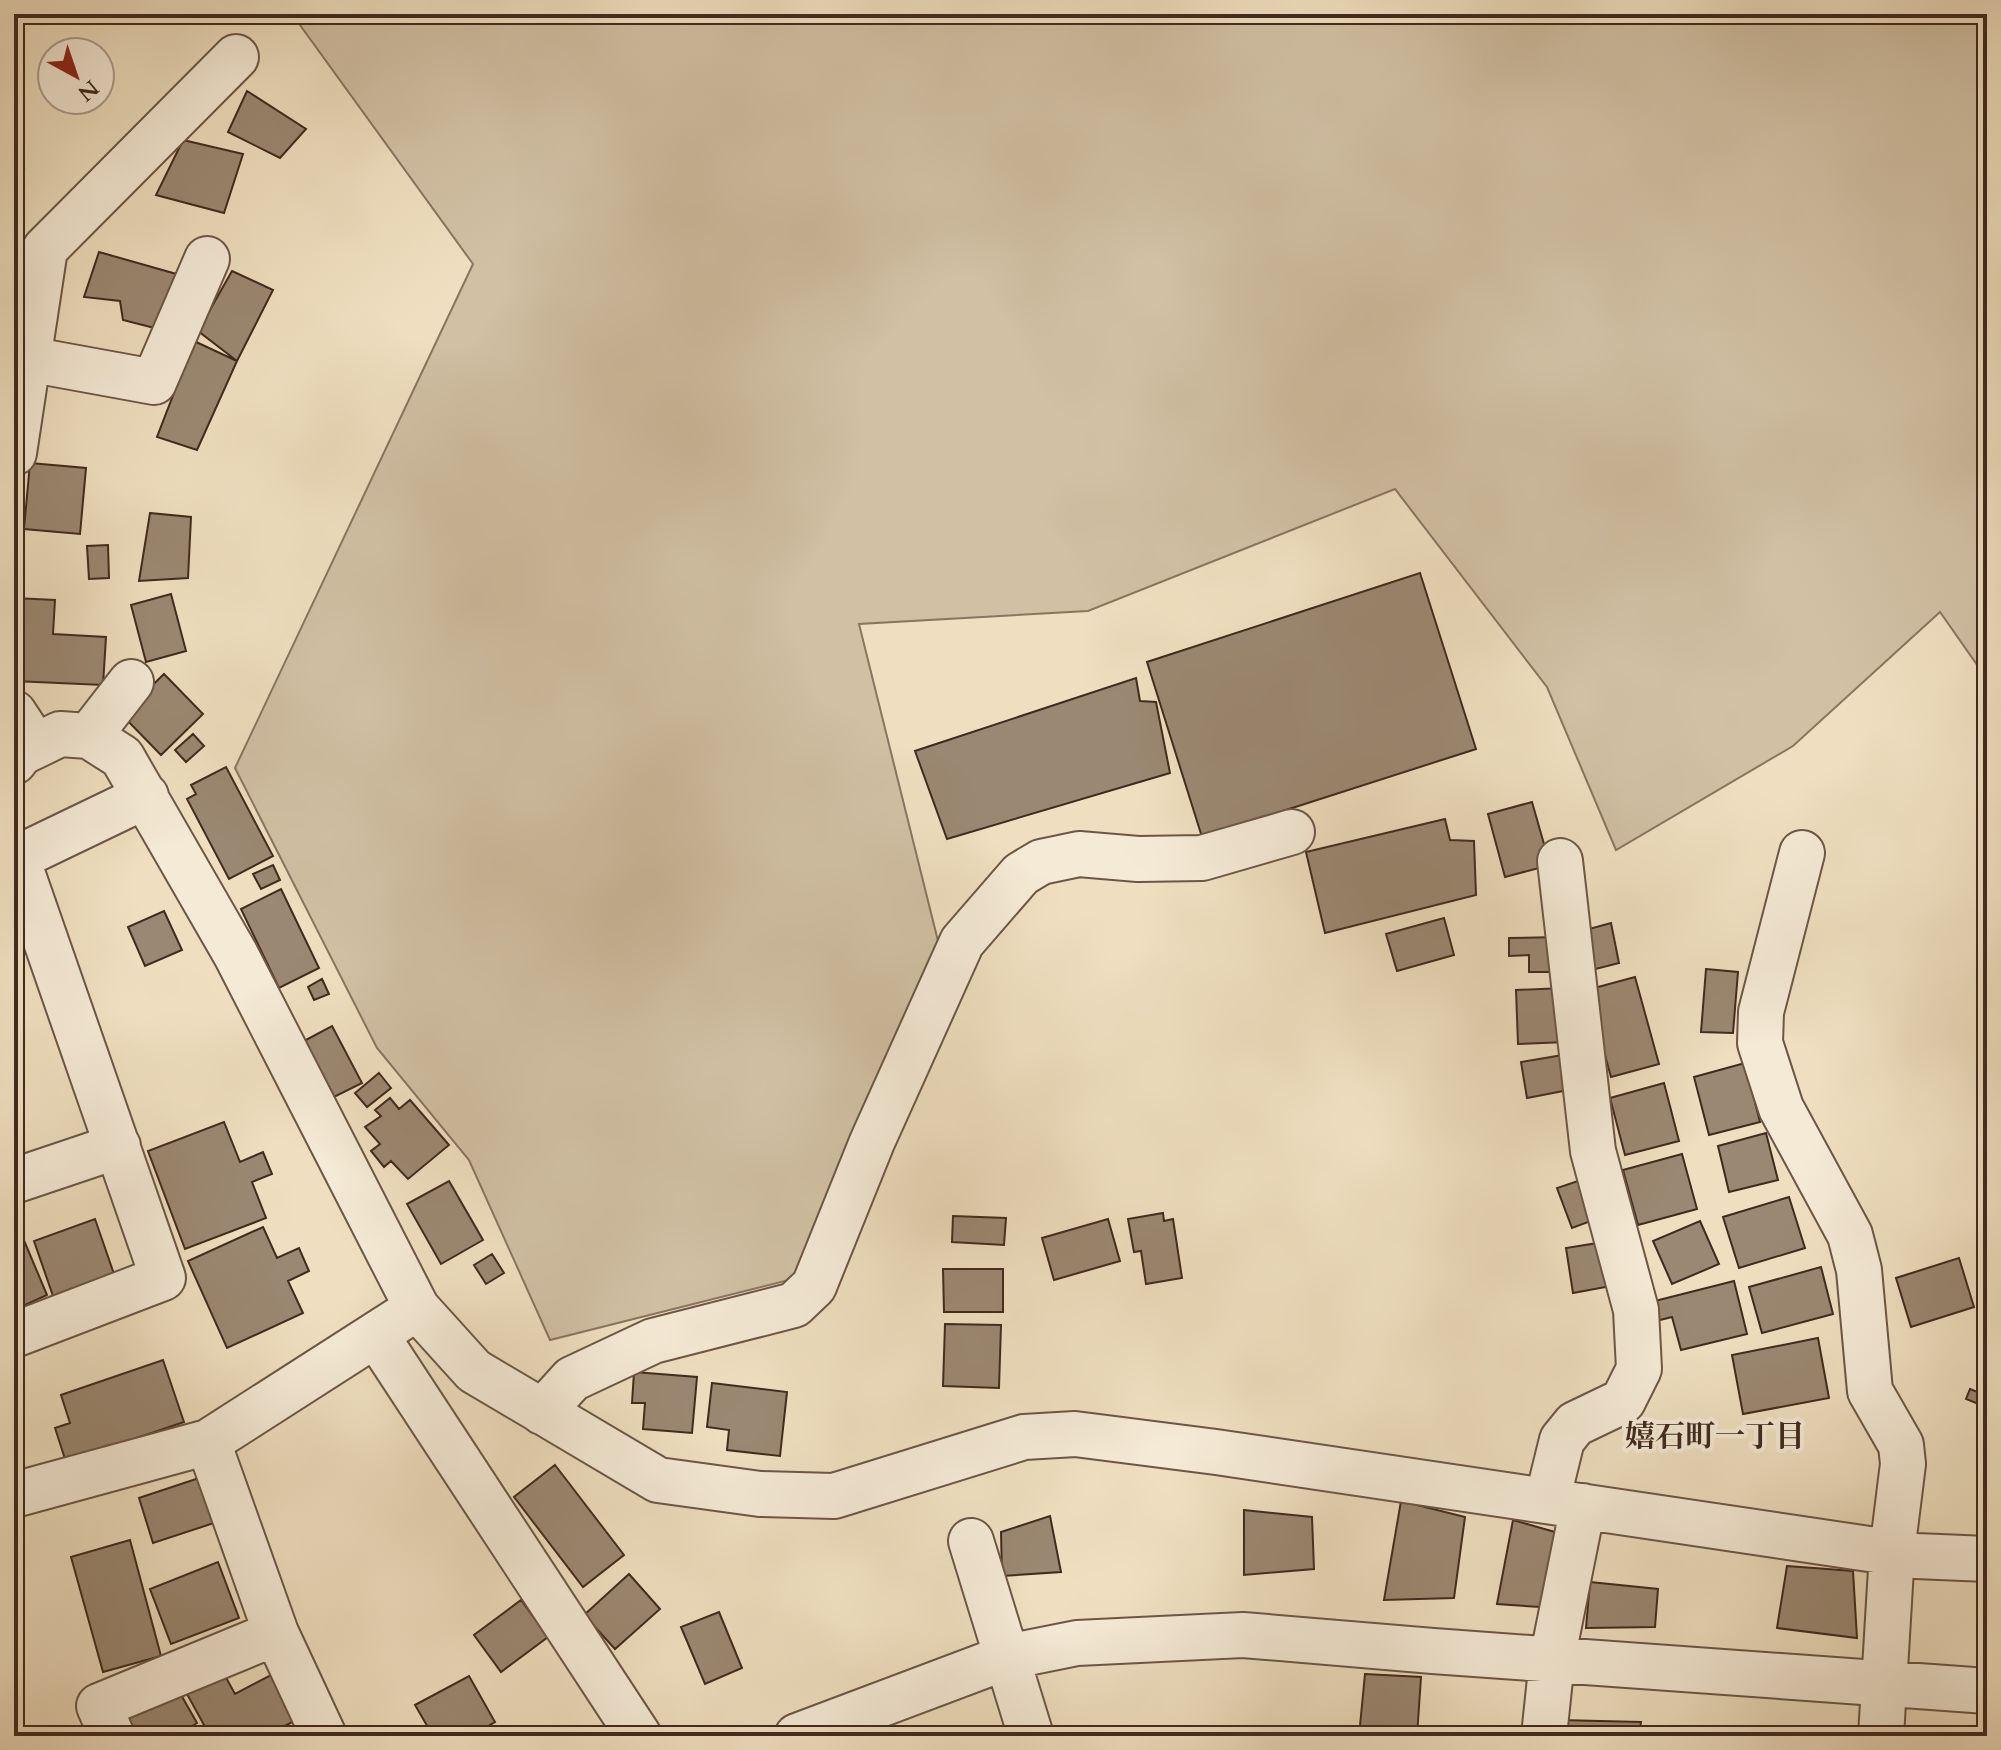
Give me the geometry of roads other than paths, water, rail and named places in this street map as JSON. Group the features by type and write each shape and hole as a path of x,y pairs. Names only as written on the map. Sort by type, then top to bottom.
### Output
{"street":[{"path":"14,453 28,359 29,245 236,57"},
{"path":"28,359 154,382 207,259"},
{"path":"89,736 131,682"},
{"path":"21,740 60,734 89,736 122,757 236,955 417,1308 474,1371 658,1480 760,1494 834,1496 1024,1437 1075,1434 1231,1454 1892,1552 1987,1559"},
{"path":"14,1335 163,1278 17,858 146,796"},
{"path":"542,1412 572,1379 653,1341 794,1305 803,1299 814,1286 872,1142 962,942 1021,874 1041,862 1079,854 1138,859 1202,858 1292,832"},
{"path":"1802,853 1761,1012 1760,1043 1781,1108 1850,1235 1856,1259 1870,1391 1901,1445 1903,1464 1892,1552 1881,1736"},
{"path":"1544,1736 1565,1504 1562,1440 1575,1424 1623,1401 1639,1369 1636,1310 1593,1151 1560,861"},
{"path":"14,1181 118,1146"},
{"path":"14,1495 208,1442 417,1308"},
{"path":"376,1335 639,1736"},
{"path":"208,1442 276,1633 324,1736"},
{"path":"971,1541 1031,1736"},
{"path":"112,1736 99,1706 276,1633"},
{"path":"797,1736 1007,1657 1077,1643 1243,1635 1987,1691"}],"district":[{"name":"嬉石町一丁目","path":"1715,1436"}]}
